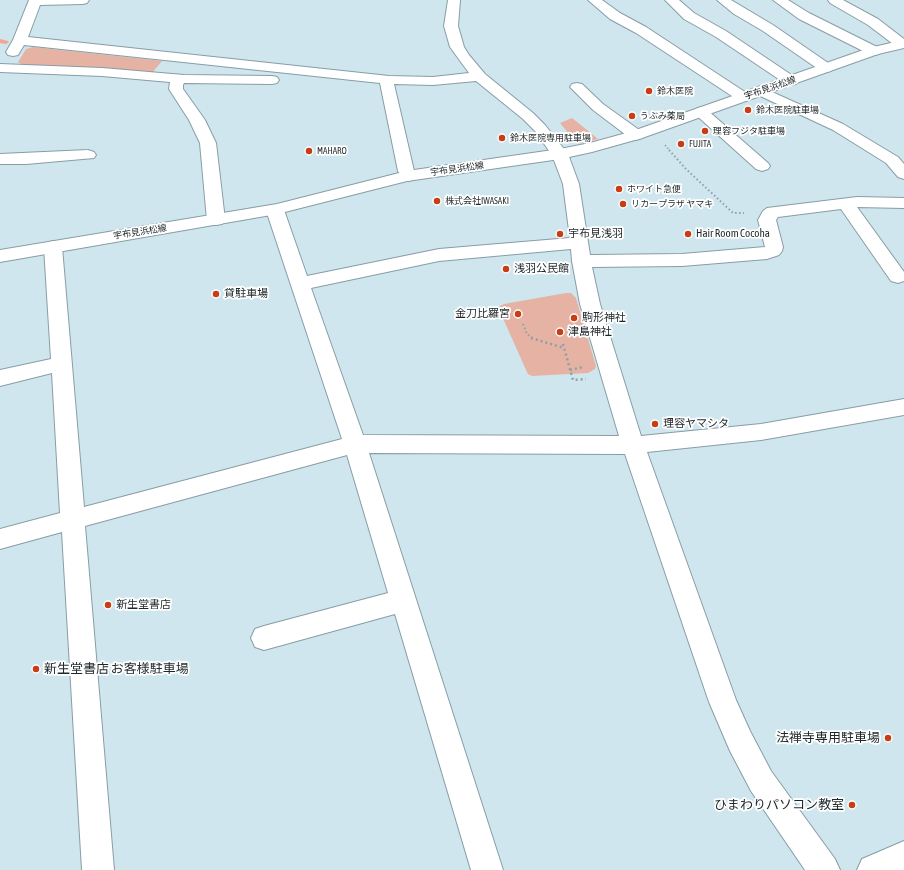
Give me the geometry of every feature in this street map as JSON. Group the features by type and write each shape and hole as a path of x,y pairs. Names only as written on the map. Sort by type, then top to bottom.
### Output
{"street":[{"path":"1,69 20,40 35,0 83,0"},
{"path":"454,0 452,17 453,36 463,57 478,76 528,116 544,132 560,154 571,184 580,252 590,304 633,444 723,702 740,741 761,781 824,870"},
{"path":"594,0 615,16 641,30 743,97"},
{"path":"671,0 689,16 721,34 791,81"},
{"path":"723,0 768,28 826,68"},
{"path":"779,0 804,16 874,52"},
{"path":"834,0 873,22 903,44"},
{"path":"20,40 388,82 433,81 478,76"},
{"name":"宇布見浜松線","path":"0,256 275,210 409,176 560,154 643,132 826,68 903,44"},
{"path":"1,69 102,72 180,78 293,81 368,86 388,82"},
{"path":"180,78 176,85 176,89 197,120 208,143 216,220"},
{"path":"388,82 406,170 409,176"},
{"path":"577,87 598,107 643,132"},
{"path":"761,91 821,118 850,134 892,160 904,174"},
{"path":"700,112 762,166"},
{"path":"0,159 88,155"},
{"path":"845,203 898,277"},
{"path":"300,284 439,255 580,252 682,260 767,253 772,251 774,247 767,220 769,215 780,210 845,203 904,203"},
{"path":"275,210 354,444 487,870"},
{"path":"53,247 98,870"},
{"path":"0,378 61,364"},
{"path":"0,539 354,444 633,444 761,432 904,407"},
{"path":"264,638 403,600"},
{"path":"873,870 904,856"}],"path":[{"path":"643,132 656,134 686,169 734,213 760,213 769,215"},
{"path":"523,324 527,334 531,338 565,348"},
{"path":"563,344 573,380 612,377"}],"shaded area":[{"path":"33,47 162,61 152,73 23,65 18,62 26,49"},
{"path":"572,118 598,139 577,144 560,123"},
{"path":"571,293 576,298 596,366 595,369 588,373 532,376 528,374 526,370 498,307 504,304"}],"waterway":[{"path":"0,41 6,42"}],"place":[{"name":"鈴木医院","path":"649,91"},
{"name":"鈴木医院駐車場","path":"748,110"},
{"name":"うぶみ薬局","path":"632,116"},
{"name":"理容フジタ駐車場","path":"705,131"},
{"name":"鈴木医院専用駐車場","path":"502,138"},
{"name":"FUJITA","path":"681,144"},
{"name":"MAHARO","path":"309,151"},
{"name":"ホワイト急便","path":"619,189"},
{"name":"株式会社IWASAKI","path":"437,201"},
{"name":"リカープラザ ヤマキ","path":"623,204"},
{"name":"宇布見浅羽","path":"560,234"},
{"name":"Hair Room Cocoha","path":"688,234"},
{"name":"浅羽公民館","path":"506,269"},
{"name":"貸駐車場","path":"216,294"},
{"name":"金刀比羅宮","path":"518,314"},
{"name":"駒形神社","path":"574,318"},
{"name":"津島神社","path":"560,332"},
{"name":"理容ヤマシタ","path":"655,424"},
{"name":"新生堂書店","path":"108,605"},
{"name":"新生堂書店 お客様駐車場","path":"36,669"},
{"name":"法禅寺専用駐車場","path":"888,738"},
{"name":"ひまわりパソコン教室","path":"852,805"}]}
